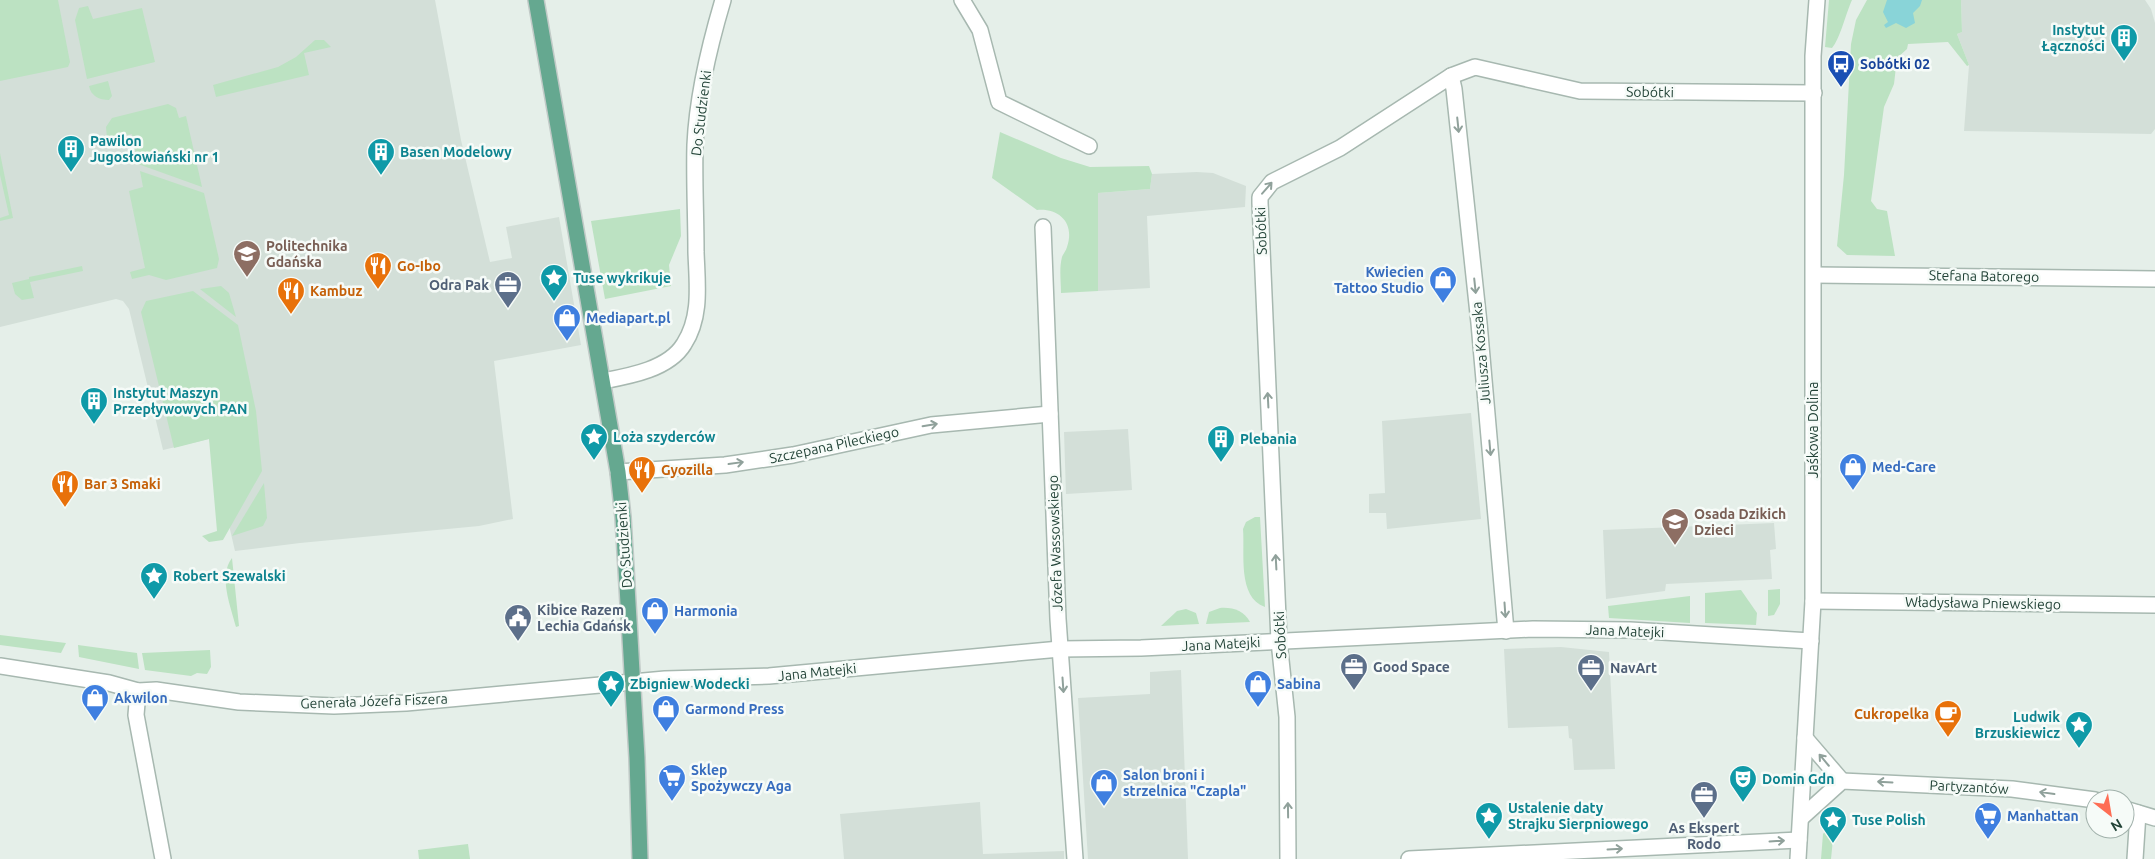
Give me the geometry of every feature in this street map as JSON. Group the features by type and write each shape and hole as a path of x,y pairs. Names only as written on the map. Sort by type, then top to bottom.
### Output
{"main road":[{"name":"Do Studzienki","path":"536,0 618,472 623,517 640,859"}],"street":[{"name":"Do Studzienki","path":"603,381 646,370 674,356 683,346 692,330 697,301 695,145 705,73 723,0"},
{"path":"962,0 980,30 1000,102 1089,146"},
{"name":"Jaśkowa Dolina","path":"1798,859 1812,601 1813,56 1817,0"},
{"name":"Sobótki","path":"1288,859 1287,718 1279,641 1260,197 1272,182 1340,148 1451,76 1475,67 1580,91 1814,93"},
{"name":"Juliusza Kossaka","path":"1451,76 1479,323 1506,631"},
{"name":"Józefa Wassowskiego","path":"1042,227 1060,649 1075,859"},
{"name":"Stefana Batorego","path":"1814,275 2155,279"},
{"name":"Szczepana Pileckiego","path":"618,472 725,465 793,455 931,425 1050,414"},
{"name":"Władysława Pniewskiego","path":"1812,601 2154,605"},
{"name":"Jana Matejki","path":"632,682 769,676 1060,649 1142,648 1506,631 1630,630 1811,641"},
{"name":"Generała Józefa Fiszera","path":"0,666 109,683 138,691 156,690 238,702 334,706 406,703 632,682"},
{"path":"138,691 136,715 163,859"},
{"path":"1801,818 1842,781 1805,738"},
{"name":"Partyzantów","path":"1842,781 2012,789 2085,799"},
{"path":"2135,812 2155,818"},
{"path":"2134,839 2135,859"},
{"path":"1409,859 1799,840"}],"shaded area":[{"name":"Politechnika Gdańska","path":"0,0 435,0 461,140 490,262 512,258 506,227 559,217 581,345 494,361 513,519 479,526 235,551 209,439 163,450 129,309 123,301 116,299 0,327"},
{"path":"1961,0 2145,0 2151,9 2155,23 2155,129 2151,134 1964,131 1969,65 1957,34 1962,32"},
{"path":"1213,173 1246,186 1245,207 1147,216 1150,288 1098,291 1098,193 1150,189 1152,174"},
{"path":"1471,413 1481,519 1387,529 1386,513 1369,513 1369,494 1385,493 1382,421"},
{"path":"1128,429 1132,490 1066,494 1064,432"},
{"path":"1774,523 1776,549 1770,550 1772,579 1666,584 1665,591 1606,599 1603,530"},
{"path":"1561,647 1609,652 1615,769 1574,770 1572,739 1569,738 1568,726 1508,728 1504,649"},
{"path":"1181,670 1188,859 1088,859 1078,698 1150,694 1150,672"},
{"path":"980,802 983,854 1064,851 1064,859 844,859 840,814"}],"green space":[{"path":"0,0 58,0 70,62 68,67 0,81"},
{"path":"1829,0 1852,0 1832,48 1825,47"},
{"path":"1867,0 1961,0 1962,32 1957,34 1969,65 1967,66 1948,42 1908,44 1907,49 1897,58 1894,84 1884,107 1871,201 1877,209 1887,211 1895,256 1847,255 1837,246 1844,175 1851,44 1856,20"},
{"path":"88,6 93,19 142,8 155,62 87,79 75,20 79,8"},
{"path":"315,40 324,40 331,47 304,53 309,75 216,97 213,85 278,67 296,57"},
{"path":"108,81 112,96 109,100 94,95 89,86"},
{"path":"168,104 176,108 179,118 186,116 202,187 138,164 132,134 107,139 106,127 112,118"},
{"path":"1000,132 1061,158 1090,167 1149,166 1152,174 1150,189 1098,193 1098,291 1061,293 1061,261 1069,239 1067,225 1059,215 1045,210 1037,210 992,178"},
{"path":"0,153 13,218 0,221 0,218 9,215 0,175"},
{"path":"140,171 204,193 219,259 217,268 166,280 149,275 132,279 130,272 145,268 129,191 143,187"},
{"path":"680,209 681,236 669,265 671,286 605,299 591,221"},
{"path":"82,266 83,271 30,282 34,298 22,300 15,294 12,283 29,279 29,277"},
{"path":"221,286 229,293 236,317 200,289"},
{"path":"193,291 238,325 256,411 262,471 223,540 209,542 202,536 217,531 209,439 174,448 141,312 146,301"},
{"path":"264,483 267,518 263,526 232,536"},
{"path":"1255,517 1260,517 1265,607 1256,602 1250,594 1244,573 1243,529 1246,522"},
{"path":"232,558 239,626 236,627 226,582 228,565"},
{"path":"1780,589 1780,604 1774,615 1768,616 1768,590"},
{"path":"1741,590 1757,613 1756,625 1705,623 1705,593"},
{"path":"1690,596 1690,623 1609,618 1608,606"},
{"path":"1220,608 1238,610 1250,622 1206,624 1209,612"},
{"path":"1186,609 1196,613 1199,624 1161,626 1177,611"},
{"path":"0,635 66,643 61,653 0,645"},
{"path":"78,645 137,653 139,669 79,657"},
{"path":"210,650 211,667 207,674 197,673 191,676 145,670 142,653"},
{"path":"1835,819 1831,859 1821,859 1823,834"},
{"path":"468,844 470,859 419,859 418,850"}],"water":[{"path":"1887,0 1922,0 1920,6 1913,13 1915,23 1906,28 1896,23 1886,28 1884,25 1888,22 1883,12"}],"place":[{"name":"Instytut Łączności","path":"2124,62"},
{"name":"Sobótki 02","path":"1841,88"},
{"name":"Pawilon Jugosłowiański nr 1","path":"71,173"},
{"name":"Basen Modelowy","path":"381,176"},
{"name":"Politechnika Gdańska","path":"247,278"},
{"name":"Go-Ibo","path":"378,290"},
{"name":"Tuse wykrikuje","path":"554,302"},
{"name":"Kwiecien Tattoo Studio","path":"1443,304"},
{"name":"Odra Pak","path":"508,309"},
{"name":"Kambuz","path":"291,315"},
{"name":"Mediapart.pl","path":"567,342"},
{"name":"Instytut Maszyn Przepływowych PAN","path":"94,425"},
{"name":"Loża szyderców","path":"594,461"},
{"name":"Plebania","path":"1221,463"},
{"name":"Med-Care","path":"1853,491"},
{"name":"Gyozilla","path":"642,494"},
{"name":"Bar 3 Smaki","path":"65,508"},
{"name":"Osada Dzikich Dzieci","path":"1675,546"},
{"name":"Robert Szewalski","path":"154,600"},
{"name":"Harmonia","path":"655,635"},
{"name":"Kibice Razem Lechia Gdańsk","path":"518,642"},
{"name":"Good Space","path":"1354,691"},
{"name":"NavArt","path":"1591,692"},
{"name":"Zbigniew Wodecki","path":"611,708"},
{"name":"Sabina","path":"1258,708"},
{"name":"Akwilon","path":"95,722"},
{"name":"Garmond Press","path":"666,733"},
{"name":"Cukropelka","path":"1948,738"},
{"name":"Ludwik Brzuskiewicz","path":"2079,749"},
{"name":"Sklep Spożywczy Aga","path":"672,802"},
{"name":"Domin Gdn","path":"1743,803"},
{"name":"Salon broni i strzelnica \"Czapla\"","path":"1104,807"},
{"name":"As Ekspert Rodo","path":"1704,819"},
{"name":"Ustalenie daty Strajku Sierpniowego","path":"1489,840"},
{"name":"Manhattan","path":"1988,840"},
{"name":"Tuse Polish","path":"1833,844"}]}
